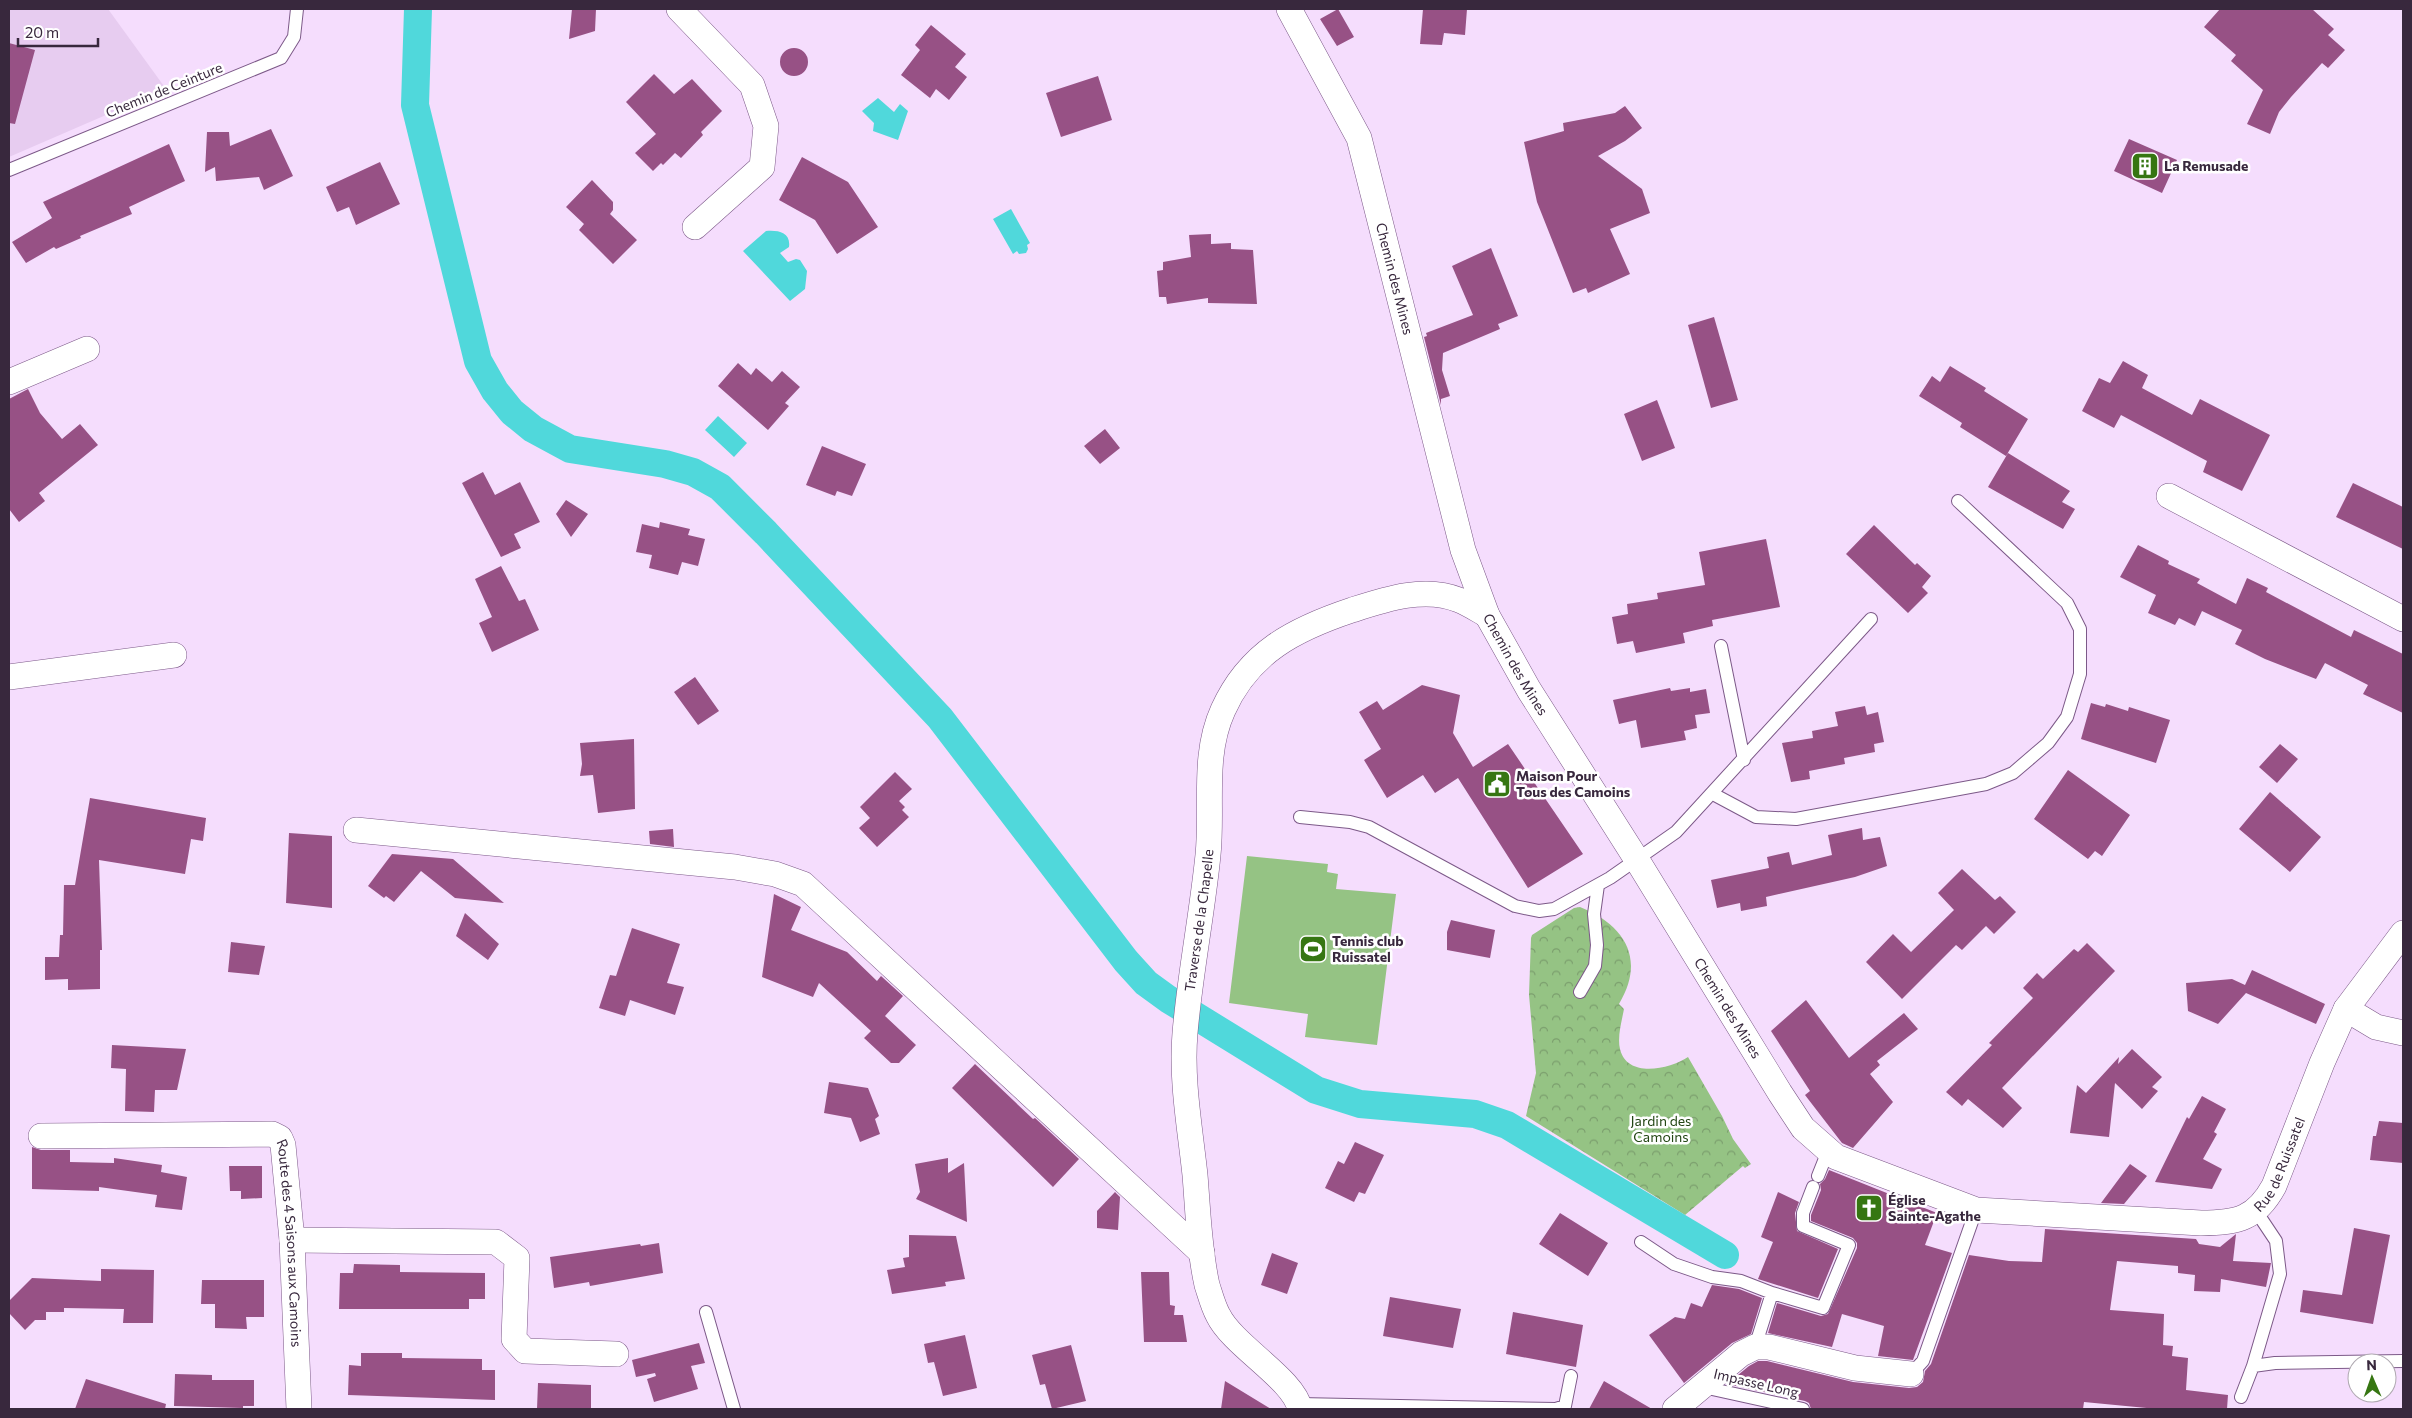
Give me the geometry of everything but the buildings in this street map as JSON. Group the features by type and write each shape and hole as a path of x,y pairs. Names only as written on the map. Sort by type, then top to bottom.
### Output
{"street":[{"path":"679,9 752,85 766,126 762,167 695,227"},
{"name":"Chemin des Mines","path":"1289,9 1359,138 1463,550 1487,615 1529,690 1803,1128 1836,1157 1976,1210"},
{"path":"9,382 87,350"},
{"path":"2169,496 2403,619"},
{"name":"Traverse de la Chapelle","path":"1299,1406 1285,1386 1218,1316 1207,1285 1202,1254 1185,1073 1185,1036 1208,852 1208,783 1214,740 1223,710 1240,680 1259,658 1292,633 1327,618 1387,599 1431,593 1458,600 1487,615"},
{"path":"9,677 174,655"},
{"path":"356,830 735,867 775,874 804,884 1202,1254"},
{"name":"Rue de Ruissatel","path":"1976,1210 2223,1223 2241,1219 2256,1211 2266,1201 2274,1186 2322,1063 2346,1009 2403,933"},
{"path":"2346,1009 2376,1027 2403,1033"},
{"name":"Route des 4 Saisons aux Camoins","path":"41,1136 272,1134 280,1138 283,1145 292,1240 299,1409"},
{"path":"292,1240 496,1242 517,1258 514,1339 525,1351 616,1354"},
{"path":"1675,1409 1741,1354 1755,1347 1769,1347 1856,1368 1911,1374"}],"lane":[{"name":"Chemin de Ceinture","path":"9,170 281,58 294,37 296,9"},
{"path":"1713,794 1756,817 1796,819 1986,784 2013,773 2048,743 2067,716 2080,674 2080,629 2067,603 1958,501"},
{"path":"1300,817 1350,822 1369,827 1515,906 1539,911 1554,908 1598,885 1676,832 1872,619"},
{"path":"1721,646 1744,760"},
{"path":"1580,992 1594,966 1597,945 1594,914 1598,885"},
{"path":"1641,1242 1674,1264 1712,1276 1741,1281 1772,1293 1822,1308 1850,1245 1803,1226 1803,1213 1828,1151"},
{"path":"1911,1374 1923,1361 1976,1210"},
{"path":"2241,1397 2253,1366 2280,1274 2276,1241 2256,1211"},
{"path":"1755,1347 1772,1293"},
{"path":"706,1312 734,1409"},
{"path":"2253,1366 2403,1361"},
{"path":"1299,1406 1556,1408 1566,1406 1571,1376"},
{"name":"Impasse Long","path":"1703,1387 1803,1409"}],"shaded area":[{"path":"9,9 108,9 166,89 9,157"},
{"path":"878,98 894,112 900,104 908,111 898,140 873,131 874,123 862,111"},
{"path":"1011,209 1030,243 1027,245 1026,253 1019,254 1017,251 1013,254 993,219"},
{"path":"766,231 775,231 786,235 789,247 780,253 788,262 796,259 800,260 807,271 805,289 790,301 743,251"},
{"path":"718,416 747,443 734,457 705,430"}],"green space":[{"name":"Tennis club Ruissatel","path":"1247,856 1328,864 1327,872 1338,874 1336,889 1396,894 1377,1045 1305,1037 1308,1014 1229,1003"},
{"name":"Jardin des Camoins","path":"1580,907 1596,914 1609,923 1626,945 1630,958 1631,972 1627,988 1619,1004 1624,1009 1619,1039 1620,1049 1624,1058 1631,1065 1650,1069 1671,1065 1688,1057 1733,1139 1751,1164 1745,1168 1743,1166 1685,1215 1526,1116 1536,1073 1529,995 1531,938 1532,935 1574,908"}],"waterway":[{"path":"418,9 415,105 478,361 495,391 512,412 533,429 570,449 665,464 693,472 720,487 766,533 940,718 1126,961 1146,983 1168,999 1316,1090 1360,1104 1475,1114 1507,1125 1725,1255"}],"place":[{"name":"La Remusade","path":"2145,166"},
{"name":"Maison Pour Tous des Camoins","path":"1497,784"},
{"name":"Tennis club Ruissatel","path":"1313,949"},
{"name":"Église Sainte-Agathe","path":"1869,1208"}]}
